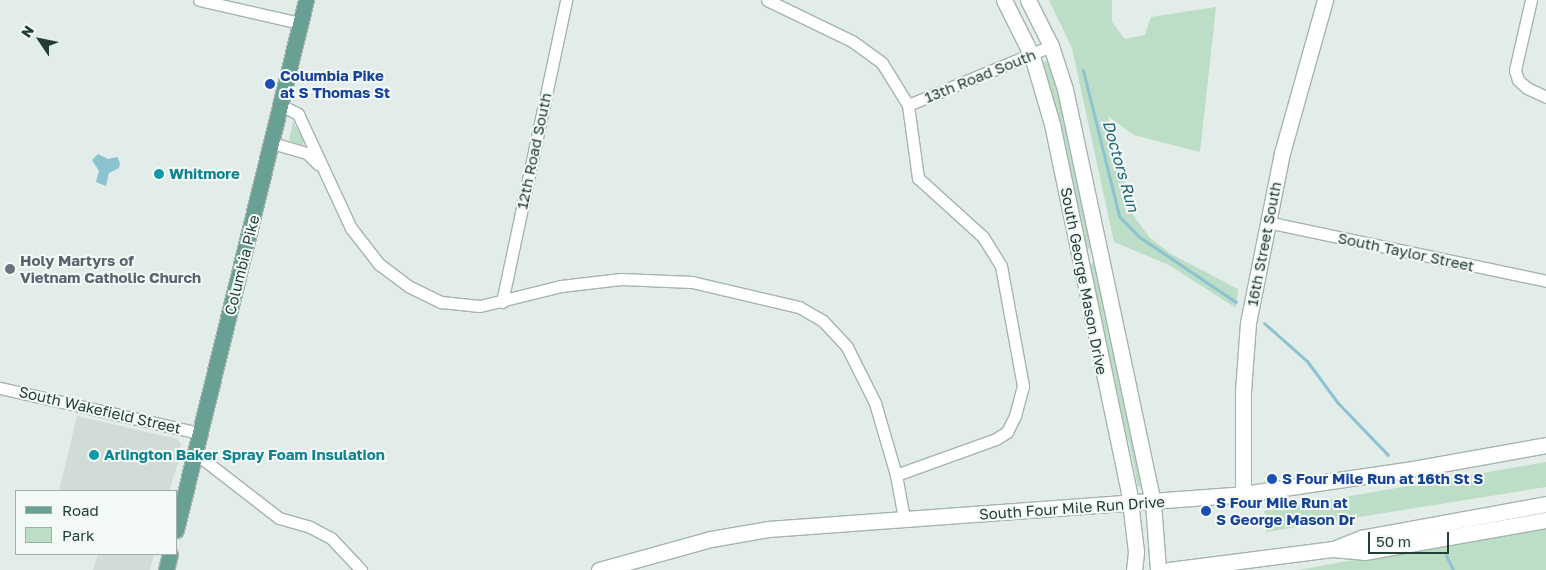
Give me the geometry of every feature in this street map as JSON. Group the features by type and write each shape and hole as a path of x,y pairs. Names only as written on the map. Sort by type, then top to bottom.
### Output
{"main road":[{"name":"Columbia Pike","path":"178,522 306,0"},
{"name":"South George Mason Drive","path":"1004,0 1032,56 1052,124 1131,504 1136,552 1134,570"},
{"name":"South George Mason Drive","path":"1028,0 1051,46 1067,98 1153,503 1158,570"},
{"name":"16th Street South","path":"1243,494 1243,391 1248,323 1282,154 1325,0"},
{"path":"1080,257 1100,253"},
{"name":"South Four Mile Run Drive","path":"599,570 652,554 740,534 904,518 1153,503 1243,494 1413,469 1546,445"},
{"path":"1332,549 1360,538 1546,504"},
{"path":"1169,570 1332,549 1364,552 1546,520"},
{"path":"166,570 170,555"}],"street":[{"path":"199,0 300,23"},
{"name":"12th Road South","path":"502,302 566,0"},
{"path":"1531,0 1515,70 1518,80 1527,88 1546,97"},
{"path":"770,1 852,40 882,63 908,105 918,178 983,237 1001,266 1023,386 1015,416 1007,432 996,439 896,475"},
{"name":"13th Road South","path":"908,105 1032,56 1051,46"},
{"path":"281,105 298,114 351,228 379,264 408,286 442,302 480,306 561,286 622,279 692,282 799,307 823,321 847,346 875,403 896,475 904,518"},
{"path":"272,143 307,153 322,167"},
{"name":"South Taylor Street","path":"1267,222 1546,281"},
{"name":"South Wakefield Street","path":"0,388 200,434"},
{"path":"195,454 279,518 310,528 331,538 361,570"}],"shaded area":[{"path":"77,416 177,439 181,444 179,460 169,490 59,490"},
{"path":"98,555 154,555 150,570 93,570"}],"green space":[{"path":"1049,0 1112,0 1112,22 1125,39 1145,35 1151,17 1216,7 1200,152 1134,135 1108,116 1133,215 1150,238 1171,254 1238,289 1236,308 1169,265 1114,242 1072,48"},
{"path":"1050,60 1057,80 1093,248 1084,249 1041,63"},
{"path":"293,122 305,141 302,145 289,141"},
{"path":"1096,262 1142,487 1138,487 1129,442 1119,425 1087,265"},
{"path":"1546,462 1546,487 1266,532 1264,511"},
{"path":"1546,525 1546,570 1298,570"}],"water":[{"path":"98,154 108,159 117,157 120,163 119,168 109,173 106,186 96,182 99,171 92,160"}],"waterway":[{"name":"Doctors Run","path":"1083,70 1119,216 1138,236 1236,302"},
{"name":"Doctors Run","path":"1264,323 1307,361 1338,403 1388,455"},
{"name":"Doctors Run","path":"1446,555 1453,570"}],"place":[{"name":"Columbia Pike at S Thomas St","path":"270,84"},
{"name":"Whitmore","path":"159,174"},
{"name":"Holy Martyrs of Vietnam Catholic Church","path":"10,269"},
{"name":"Arlington Baker Spray Foam Insulation","path":"94,455"},
{"name":"S Four Mile Run at 16th St S","path":"1272,479"},
{"name":"S Four Mile Run at S George Mason Dr","path":"1206,511"}]}
